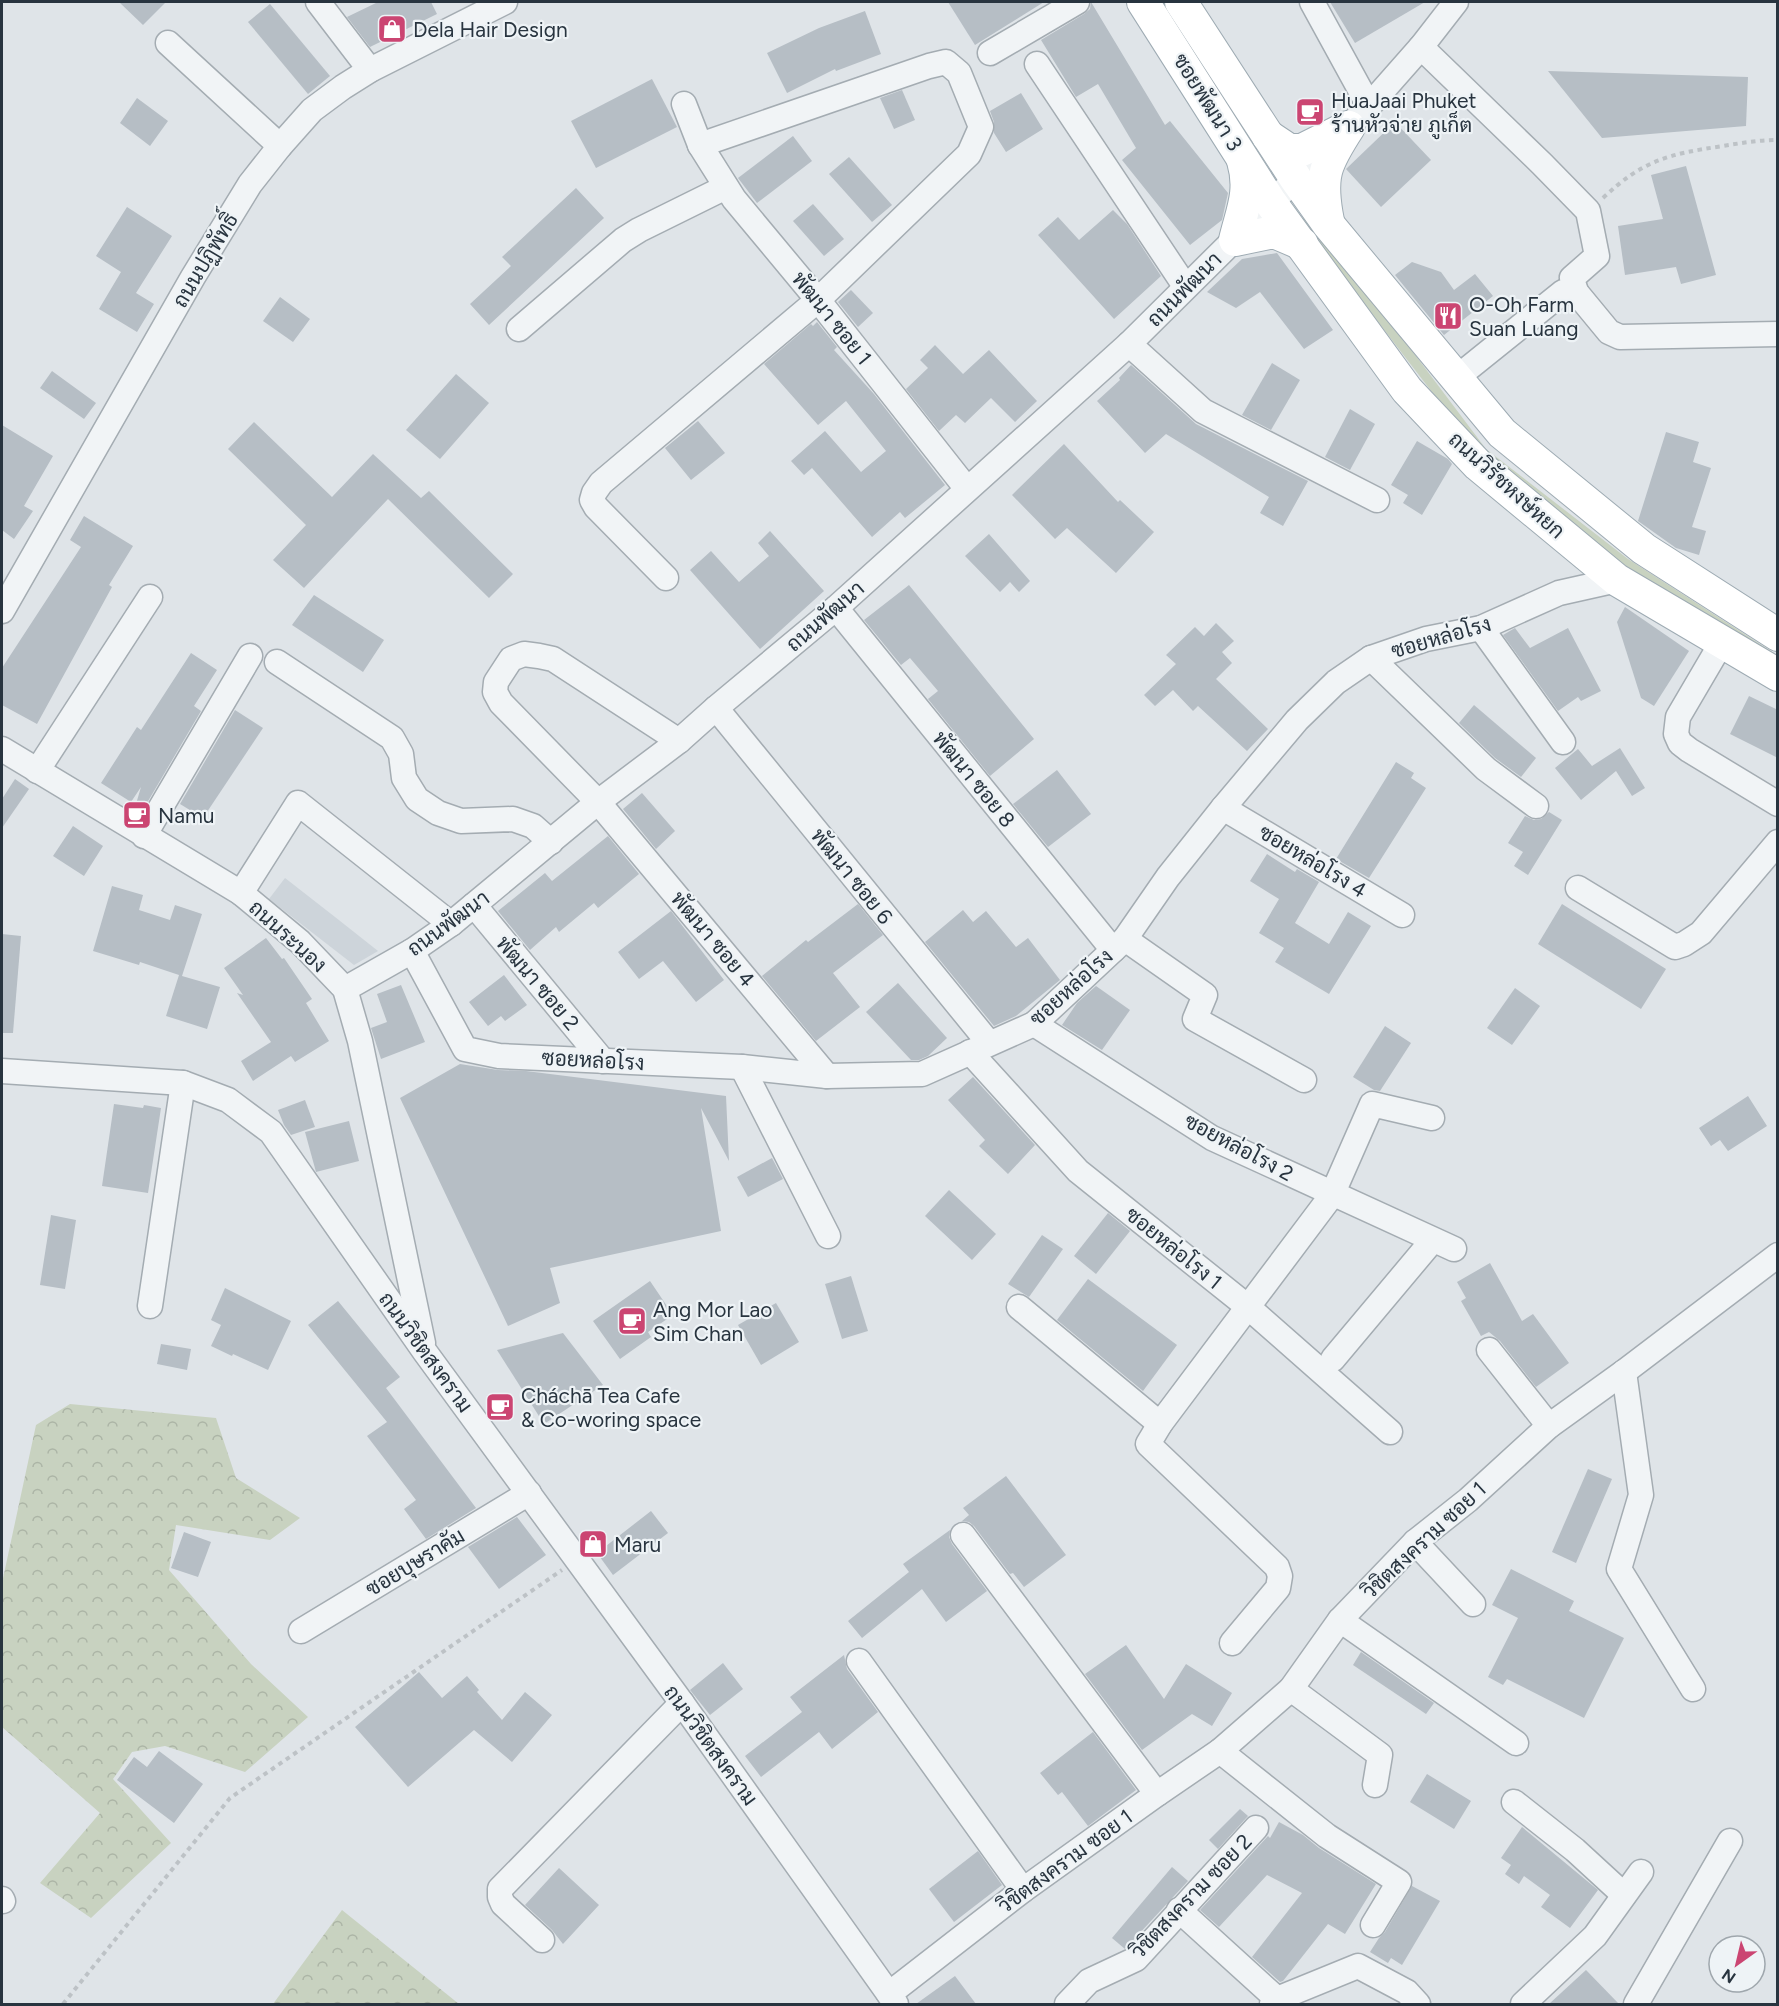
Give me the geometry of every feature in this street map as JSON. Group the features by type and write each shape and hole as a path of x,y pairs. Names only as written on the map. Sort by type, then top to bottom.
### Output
{"main road":[{"name":"ซอยพัฒนา 3","path":"1143,2 1271,204"},
{"name":"ซอยพัฒนา 3","path":"1181,2 1296,179"},
{"path":"1268,136 1288,150 1302,150 1359,116"},
{"path":"1328,224 1323,196 1324,175 1330,157 1359,116"},
{"path":"1234,240 1245,200 1248,177 1242,156"},
{"name":"ถนนวิรัชหงษ์หยก","path":"1296,179 1328,224 1502,433 1644,549 1778,635"},
{"name":"ถนนวิรัชหงษ์หยก","path":"1271,204 1407,390 1478,465 1617,580 1778,675"},
{"path":"1234,240 1259,233 1274,232 1302,244"}],"street":[{"path":"318,2 370,70"},
{"name":"ถนนปฏิพัทธิ์","path":"2,611 193,277 250,184 280,146 312,110 343,87 370,70 505,2"},
{"path":"990,53 1077,2"},
{"path":"1312,2 1359,116"},
{"name":"ถนนพัฒนา","path":"345,989 412,951 451,924 598,802 679,741 836,608 1129,344 1359,116 1421,47 1456,2"},
{"path":"168,43 280,146"},
{"path":"1421,47 1588,211 1597,256 1572,278 1576,292 1609,332 1620,337 1778,334"},
{"path":"666,578 596,507 592,500 594,493 602,483 819,300 969,154 981,127 959,73 946,62 700,145"},
{"path":"1037,64 1185,286"},
{"name":"พัฒนา ซอย 1","path":"684,104 700,145 726,188 819,300 967,489"},
{"path":"519,329 623,240 726,188"},
{"path":"1455,379 1563,292 1576,292"},
{"path":"1129,344 1203,411 1377,500"},
{"name":"ซอยหล่อโรง","path":"412,951 465,1049 499,1056 742,1067 827,1076 922,1074 1034,1024 1119,945 1168,877 1223,808 1297,720 1336,682 1371,658 1426,639 1481,628 1559,593 1617,580"},
{"path":"37,771 150,597"},
{"name":"พัฒนา ซอย 8","path":"836,608 1119,945 1205,995 1196,1019 1304,1080"},
{"path":"1481,628 1563,742"},
{"path":"1722,642 1678,717 1676,734 1680,743 1689,750 1778,804"},
{"name":"พัฒนา ซอย 4","path":"679,741 553,659 524,654 511,659 496,682 495,692 501,703 598,802 827,1076"},
{"path":"144,836 250,656"},
{"path":"1371,658 1486,770 1536,806"},
{"path":"277,662 392,738 401,754 404,778 417,799 438,813 462,821 513,819 533,826 551,842"},
{"name":"พัฒนา ซอย 6","path":"716,708 980,1047"},
{"name":"ถนนระนอง","path":"2,749 241,893 300,942 345,989 360,1041 425,1352"},
{"path":"241,893 298,803 451,924"},
{"name":"ซอยหล่อโรง 4","path":"1223,808 1402,915"},
{"path":"1578,888 1675,947 1701,933 1778,842"},
{"name":"พัฒนา ซอย 2","path":"474,905 603,1061"},
{"name":"ซอยหล่อโรง 2","path":"1034,1024 1212,1138 1454,1250"},
{"name":"ซอยหล่อโรง 1","path":"980,1047 1078,1171 1248,1307 1390,1432"},
{"path":"742,1067 828,1236"},
{"name":"ถนนวิชิตสงคราม","path":"2,1071 183,1083 228,1100 271,1132 425,1352 682,1703 893,1999"},
{"path":"150,1306 183,1083"},
{"path":"1232,1643 1278,1588 1280,1576 1277,1566 1148,1443 1332,1195 1372,1104 1432,1118"},
{"path":"1332,1359 1432,1241"},
{"path":"368,1271 380,1274 388,1272 395,1267 403,1247"},
{"name":"วิชิตสงคราม ซอย 1","path":"893,1999 1023,1890 1220,1751 1291,1689 1340,1620 1415,1542 1468,1500 1549,1426 1778,1255"},
{"path":"1019,1307 1160,1424"},
{"path":"1489,1350 1549,1426"},
{"path":"1624,1372 1641,1495 1619,1569 1693,1689"},
{"name":"ซอยบุษราคัม","path":"301,1631 529,1493"},
{"path":"963,1535 1157,1794"},
{"path":"1415,1542 1473,1604"},
{"path":"1340,1620 1516,1743"},
{"path":"859,1661 1023,1890"},
{"path":"1291,1689 1380,1755 1375,1785"},
{"path":"542,1940 503,1904 500,1889 682,1703"},
{"path":"1220,1751 1327,1836 1399,1882 1373,1925"},
{"path":"1514,1802 1575,1851 1624,1895"},
{"name":"วิชิตสงคราม ซอย 2","path":"1067,2004 1089,1981 1136,1959 1256,1828"},
{"path":"1636,2004 1730,1841"},
{"path":"1523,2004 1595,1936 1641,1872"},
{"path":"1179,1910 1274,2002 1358,1966 1407,1992 1418,2004"}],"path":[{"path":"1596,204 1623,179 1658,159 1686,151 1760,140 1778,140"},
{"path":"63,2004 230,1798 577,1560"}],"shaded area":[{"path":"285,878 378,951 354,965 269,899"}],"green space":[{"path":"1306,215 1312,218 1486,449 1628,559 1777,655 1777,666 1622,566 1479,453 1304,226 1302,218"},
{"path":"70,1404 216,1418 236,1478 300,1518 270,1540 176,1525 169,1570 251,1664 308,1717 245,1772 165,1746 132,1752 113,1779 171,1843 91,1918 40,1883 100,1813 2,1727 2,1583 36,1425"},
{"path":"342,1910 459,2004 273,2004"}],"building":[{"path":"119,2 166,2 143,25"},
{"path":"378,2 431,2 437,14 370,47 347,17"},
{"path":"948,2 1044,2 975,45"},
{"path":"1091,2 1165,125 1170,121 1228,193 1222,220 1190,245 1122,160 1136,148 1098,84 1076,97 1041,40 1084,14 1090,9"},
{"path":"1330,2 1425,2 1355,43"},
{"path":"270,4 330,76 308,94 248,22"},
{"path":"865,11 881,54 836,71 835,69 787,93 767,53 819,28"},
{"path":"1548,71 1748,77 1746,126 1602,138"},
{"path":"652,79 677,127 596,168 571,121"},
{"path":"902,90 915,120 894,129 880,98"},
{"path":"1021,93 1043,129 1006,152 994,133 994,122 990,111"},
{"path":"137,98 168,121 150,146 120,123"},
{"path":"1395,122 1431,160 1381,207 1346,169"},
{"path":"793,136 812,161 757,203 738,178"},
{"path":"849,157 892,205 872,222 829,174"},
{"path":"1686,166 1716,275 1681,284 1676,267 1625,275 1618,226 1663,219 1651,175"},
{"path":"576,188 604,218 489,325 470,304 511,266 502,257"},
{"path":"813,204 844,239 824,256 793,221"},
{"path":"127,207 172,236 136,293 154,304 137,332 99,309 121,272 96,256"},
{"path":"1113,210 1127,224 1161,276 1114,319 1038,235 1058,217 1079,240"},
{"path":"1277,253 1333,330 1304,349 1260,292 1236,308 1207,292 1242,259"},
{"name":"O-Oh Farm Suan Luang","path":"1412,262 1441,272 1454,290 1475,274 1493,296 1444,335 1395,275"},
{"path":"851,290 873,313 858,327 838,302"},
{"path":"280,297 310,319 293,342 263,321"},
{"path":"817,322 837,347 834,350 874,394 945,485 905,518 900,512 872,537 812,468 804,475 791,461 825,431 861,472 886,451 846,401 818,425 764,364 811,324 813,326"},
{"path":"935,345 963,374 989,350 1037,401 1015,422 991,398 965,423 956,415 939,431 906,389 928,368 920,360"},
{"path":"1272,363 1300,380 1271,430 1242,415"},
{"path":"1131,365 1196,424 1308,481 1283,526 1260,513 1269,497 1166,434 1145,453 1097,401 1120,380 1119,378"},
{"path":"52,371 96,403 84,419 40,388"},
{"path":"456,374 489,403 440,459 406,430"},
{"path":"1350,409 1375,424 1350,470 1325,457"},
{"path":"698,421 725,453 691,480 665,448"},
{"path":"254,422 332,497 373,454 421,498 429,491 513,574 489,598 388,499 304,588 273,560 306,525 228,449"},
{"path":"2,425 53,456 24,506 33,511 14,539 2,530"},
{"path":"1666,432 1699,442 1693,462 1711,468 1692,527 1706,531 1699,555 1676,548 1638,521"},
{"path":"1417,441 1448,459 1452,464 1422,515 1403,503 1408,495 1391,485"},
{"path":"1064,444 1118,502 1120,500 1154,532 1116,573 1067,528 1055,539 1012,495"},
{"path":"84,516 133,546 109,585 112,587 37,724 2,705 2,668 81,547 70,540"},
{"path":"770,531 824,591 760,649 690,570 711,551 739,582 769,556 758,543"},
{"path":"989,534 1030,581 1019,592 1010,582 1000,592 965,556"},
{"path":"909,585 1034,739 990,776 928,699 938,691 910,658 901,665 864,620"},
{"path":"314,595 384,640 363,672 292,625"},
{"path":"1625,607 1689,651 1654,706 1641,698 1617,622"},
{"path":"1216,623 1234,641 1222,652 1232,663 1216,679 1268,729 1247,751 1198,706 1193,711 1173,690 1155,706 1144,695 1176,664 1166,655 1195,627 1204,636"},
{"path":"1515,628 1530,648 1568,628 1601,691 1581,701 1578,697 1558,711 1503,635"},
{"path":"191,653 217,670 194,706 201,711 144,808 136,804 141,787 131,802 101,783 137,727 141,730"},
{"path":"1749,696 1778,710 1778,758 1730,734"},
{"path":"1474,705 1536,758 1521,777 1495,758 1459,723"},
{"path":"235,710 263,728 203,818 180,804"},
{"path":"1620,748 1645,788 1632,796 1616,771 1581,800 1555,768 1578,749 1592,766"},
{"path":"1396,762 1414,773 1411,778 1426,788 1369,878 1336,859"},
{"path":"1057,770 1091,814 1048,847 1013,804"},
{"path":"15,779 29,789 2,828 2,799"},
{"path":"642,793 675,831 656,849 623,809"},
{"path":"1549,812 1562,820 1528,875 1514,866 1523,852 1508,843 1525,816 1534,820 1541,819"},
{"path":"73,826 103,846 84,876 53,856"},
{"path":"608,836 639,874 598,908 594,903 559,932 556,927 530,950 498,911 545,873 552,881"},
{"path":"1267,854 1295,872 1297,869 1319,882 1295,923 1329,944 1348,912 1371,926 1329,994 1275,962 1284,948 1259,933 1279,899 1250,881"},
{"path":"112,886 143,895 139,910 170,920 175,905 202,914 182,976 220,987 207,1029 166,1016 179,975 140,962 139,965 93,951"},
{"path":"858,904 883,935 833,973 860,1007 816,1041 762,976 806,940 808,942"},
{"path":"1562,904 1666,969 1641,1009 1538,944"},
{"path":"963,910 973,922 986,911 1016,947 1028,938 1060,980 1016,1016 994,1026 925,942"},
{"path":"671,911 724,980 696,1002 663,961 639,979 618,952"},
{"path":"2,934 21,936 13,1033 2,1033"},
{"path":"266,938 282,959 284,958 312,999 306,1003 329,1041 295,1062 291,1056 253,1081 241,1061 271,1042 237,993 243,995 224,968"},
{"path":"504,975 527,1005 505,1021 501,1016 488,1026 469,1002"},
{"path":"898,983 947,1038 928,1056 919,1060 911,1060 866,1012"},
{"path":"401,985 425,1042 381,1059 371,1028 387,1022 377,994"},
{"path":"1096,986 1130,1010 1102,1050 1062,1025 1077,1003"},
{"path":"1515,988 1540,1006 1512,1045 1487,1028"},
{"path":"1385,1026 1411,1043 1380,1091 1374,1090 1353,1077"},
{"path":"460,1064 726,1096 729,1161 701,1108 721,1231 550,1268 560,1303 508,1326 400,1098"},
{"path":"973,1077 1035,1145 1008,1174 979,1146 985,1140 948,1100"},
{"path":"1748,1096 1767,1126 1728,1151 1720,1140 1711,1146 1699,1128"},
{"path":"305,1100 315,1127 291,1135 278,1110"},
{"path":"114,1104 161,1108 148,1193 102,1186"},
{"path":"349,1121 359,1161 316,1172 305,1132"},
{"path":"772,1158 783,1179 748,1197 737,1177"},
{"path":"949,1190 996,1234 972,1260 925,1216"},
{"path":"1108,1213 1130,1231 1096,1274 1074,1256"},
{"path":"51,1215 76,1220 65,1289 40,1285"},
{"path":"1042,1235 1063,1249 1029,1297 1008,1284"},
{"path":"1490,1263 1522,1321 1533,1314 1569,1363 1536,1387 1500,1341 1489,1332 1481,1336 1461,1301 1466,1298 1457,1282"},
{"path":"851,1276 868,1331 842,1339 825,1284"},
{"path":"1088,1279 1177,1345 1143,1391 1057,1320"},
{"path":"650,1281 673,1315 648,1332 651,1337 620,1359 593,1321"},
{"path":"225,1288 291,1321 268,1370 211,1346 221,1325 211,1320"},
{"path":"338,1301 400,1377 386,1388 476,1508 426,1539 404,1509 416,1500 367,1436 387,1422 308,1325"},
{"path":"776,1303 799,1342 761,1365 738,1325"},
{"path":"563,1333 603,1385 544,1424 497,1350"},
{"path":"161,1344 191,1349 187,1370 157,1364"},
{"path":"1588,1469 1612,1479 1576,1563 1552,1552"},
{"path":"1006,1476 1066,1555 1024,1587 1013,1573 1010,1574 974,1526 962,1521 969,1515 963,1508"},
{"path":"651,1511 668,1533 613,1575 597,1553"},
{"path":"517,1517 546,1555 499,1589 468,1547"},
{"path":"950,1530 949,1537 952,1544 987,1591 946,1622 922,1589 862,1638 848,1621 909,1572 903,1564"},
{"path":"184,1532 211,1542 198,1577 171,1568"},
{"path":"1511,1569 1574,1601 1569,1611 1624,1638 1584,1718 1507,1679 1503,1685 1488,1677 1518,1618 1492,1605"},
{"path":"1126,1645 1164,1699 1186,1664 1232,1693 1212,1726 1192,1714 1142,1750 1085,1674"},
{"path":"1361,1652 1434,1703 1426,1714 1353,1665"},
{"path":"844,1655 847,1669 878,1712 832,1749 819,1732 761,1777 745,1756 802,1712 790,1697"},
{"path":"723,1663 743,1689 710,1715 690,1690"},
{"path":"419,1672 442,1698 467,1676 479,1690 477,1692 502,1720 525,1692 552,1715 512,1762 474,1730 408,1787 355,1727"},
{"path":"1093,1732 1136,1790 1088,1826 1062,1792 1058,1795 1040,1773"},
{"path":"159,1751 203,1784 174,1823 117,1780 134,1757 147,1767"},
{"path":"1427,1774 1471,1801 1454,1829 1410,1802"},
{"path":"1240,1809 1248,1816 1218,1849 1209,1840"},
{"path":"1279,1822 1303,1835 1319,1848 1376,1884 1345,1934 1328,1924 1280,1982 1252,1957 1302,1893 1267,1875 1219,1927 1200,1910 1268,1836 1270,1838"},
{"path":"1522,1827 1598,1890 1570,1928 1541,1907 1550,1895 1524,1876 1519,1884 1505,1874 1511,1865 1501,1858"},
{"path":"978,1851 1002,1885 954,1922 929,1889"},
{"path":"1172,1867 1188,1881 1125,1949 1112,1938"},
{"path":"559,1868 599,1905 563,1944 552,1930 525,1905"},
{"path":"1412,1886 1440,1901 1402,1965 1391,1958 1388,1963 1370,1952 1385,1932"},
{"path":"1586,1970 1619,2004 1549,2004"},
{"path":"955,1976 976,2004 916,2004"}],"place":[{"name":"Dela Hair Design","path":"392,29"},
{"name":"HuaJaai Phuket ร้านหัวจ่าย ภูเก็ต","path":"1310,112"},
{"name":"O-Oh Farm Suan Luang","path":"1448,316"},
{"name":"Namu","path":"137,815"},
{"name":"Ang Mor Lao Sim Chan","path":"632,1321"},
{"name":"Cháchā Tea Cafe & Co-woring space","path":"500,1407"},
{"name":"Maru","path":"593,1544"}]}
